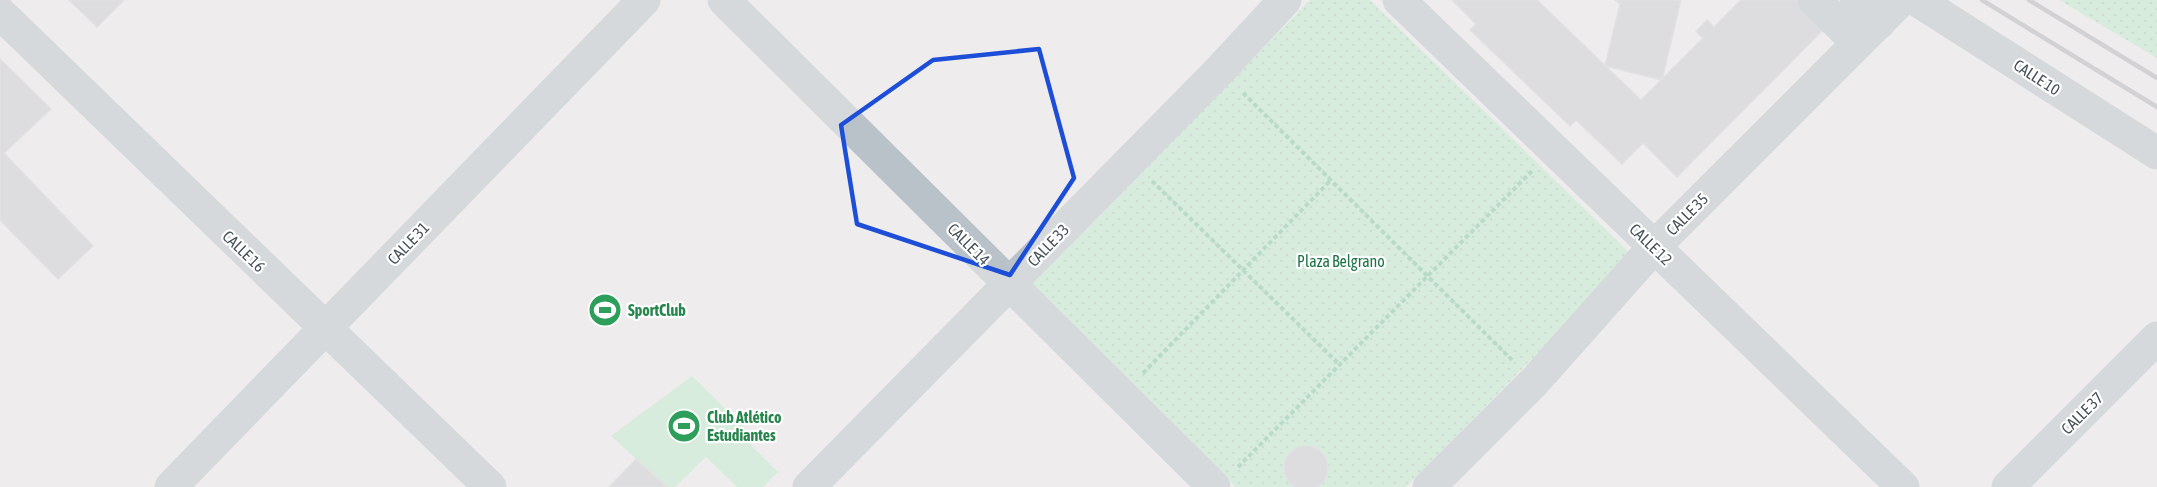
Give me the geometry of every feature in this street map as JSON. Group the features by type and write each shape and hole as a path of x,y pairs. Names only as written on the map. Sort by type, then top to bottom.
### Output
{"street":[{"name":"CALLE 31","path":"171,487 644,0"},
{"name":"CALLE 14","path":"724,0 1121,395 1224,479"},
{"name":"CALLE 33","path":"809,487 1220,70 1285,0"},
{"name":"CALLE 12","path":"1399,0 1904,487"},
{"path":"1814,0 1868,33"},
{"path":"1856,0 1868,33"},
{"name":"CALLE 35","path":"1429,487 1534,382 1654,247 1901,0"},
{"name":"CALLE 10","path":"1917,0 2157,153"},
{"name":"CALLE 16","path":"0,13 489,487"},
{"name":"CALLE 37","path":"2008,487 2157,338"}],"path":[{"path":"1220,70 1534,382"},
{"path":"1224,479 1553,151"},
{"path":"1131,160 1340,365"},
{"path":"1121,395 1330,180"}],"highlighted area":[{"path":"1039,49 1074,178 1010,275 857,224 841,125 933,60"}],"green space":[{"name":"Plaza Belgrano","path":"1310,0 1370,0 1633,256 1406,487 1235,487 1032,284"},
{"path":"2059,0 2157,0 2157,58"},
{"name":"Club Atlético Estudiantes","path":"692,376 752,435 747,441 778,472 763,487 737,487 706,457 675,487 667,487 611,436"}],"building":[{"path":"69,0 124,0 97,27"},
{"path":"1452,0 1537,0 1641,100 1703,38 1696,31 1707,20 1714,27 1741,0 1805,0 1827,26 1677,177 1643,143 1622,164 1576,120 1570,126 1470,30 1476,24"},
{"path":"1615,0 1681,0 1662,80 1605,66 1620,4"},
{"path":"0,59 51,109 4,153 93,246 58,279 0,220"},
{"path":"1306,446 1321,453 1328,468 1321,483 1306,490 1291,483 1284,468 1291,453"},
{"path":"636,459 667,487 609,487"}],"railway":[{"path":"1982,0 2157,107"},
{"path":"2029,0 2157,78"}],"place":[{"name":"SportClub","path":"605,310"},
{"name":"Club Atlético Estudiantes","path":"684,426"}]}
